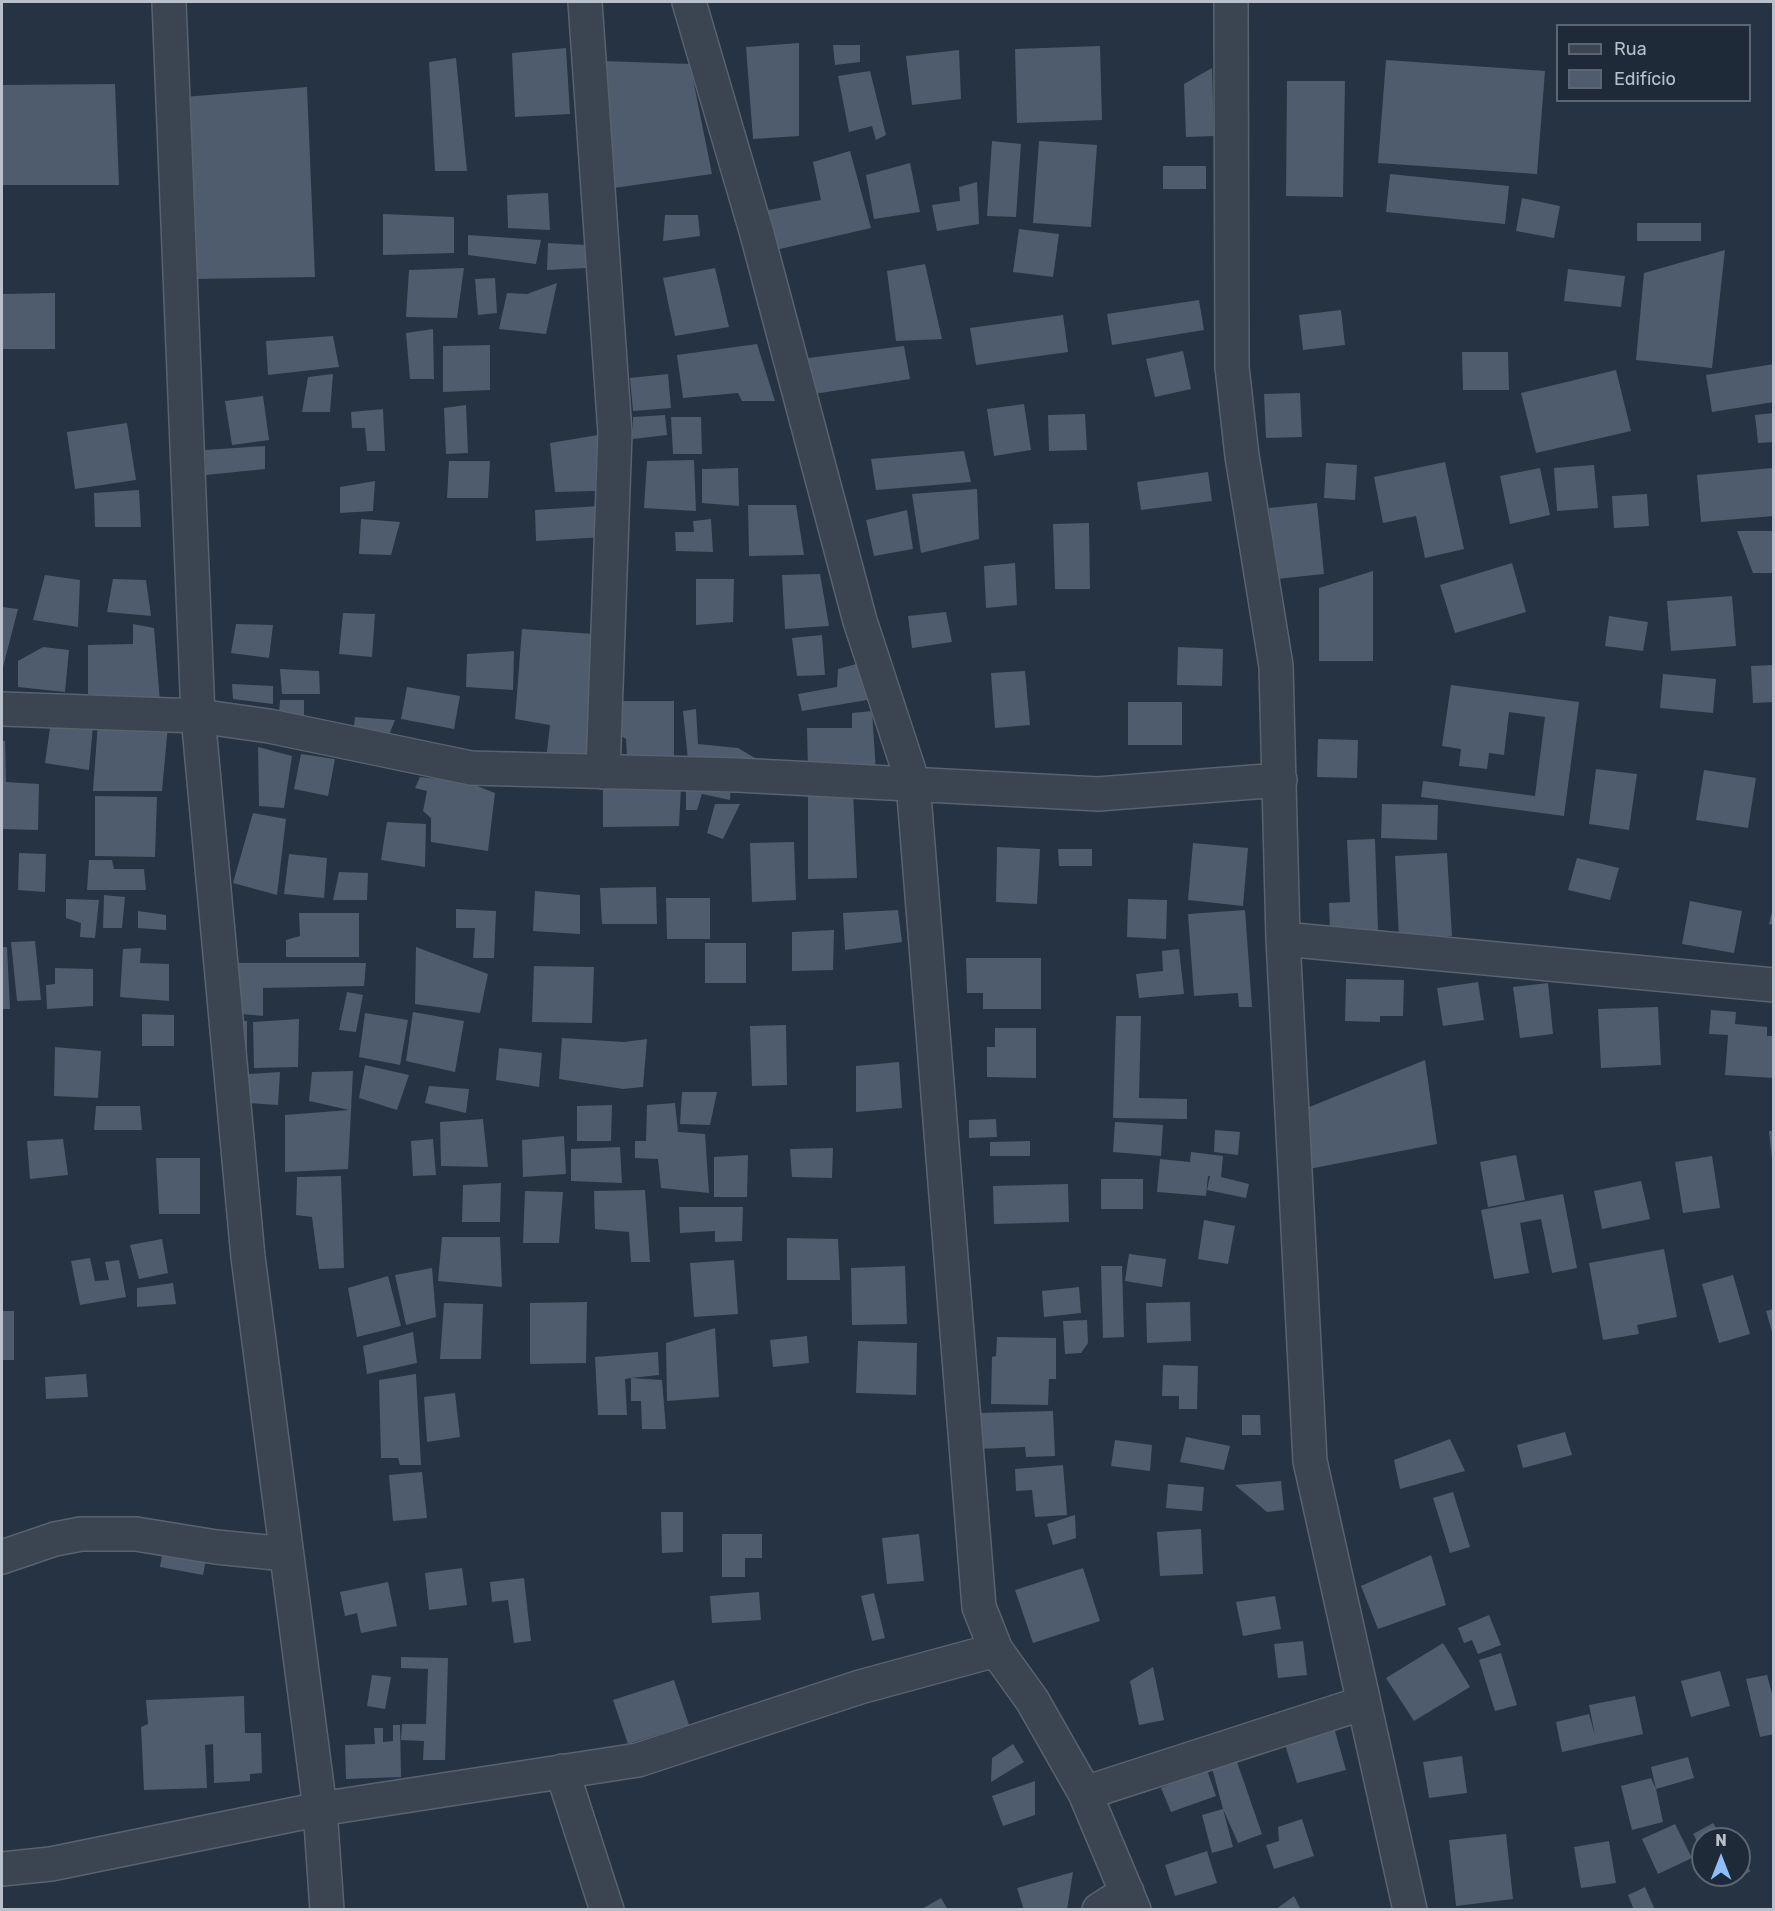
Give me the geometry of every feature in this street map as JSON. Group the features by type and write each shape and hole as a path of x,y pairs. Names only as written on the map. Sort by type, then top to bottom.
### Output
{"street":[{"path":"169,2 198,716 248,1257 320,1809 327,1910"},
{"path":"585,2 615,433 614,524 603,772"},
{"path":"689,2 757,234 860,621 913,783 979,1607 996,1650 1032,1701 1085,1793 1130,1901 1099,1910"},
{"path":"1231,2 1232,367 1242,456 1276,666 1283,939 1310,1461 1410,1910"},
{"path":"2,709 198,716 269,726 471,768 913,783 1098,794 1280,780"},
{"path":"1283,939 1773,985"},
{"path":"2,1557 55,1539 81,1534 136,1534 216,1547 286,1554"},
{"path":"2,1869 51,1864 320,1809 638,1760 860,1687 996,1650"},
{"path":"1085,1793 1364,1703"},
{"path":"562,1771 607,1910"}],"building":[{"path":"799,43 799,136 753,139 746,47"},
{"path":"833,45 860,45 860,62 835,65"},
{"path":"1100,46 1102,120 1017,123 1015,49"},
{"path":"566,48 570,114 515,117 512,53"},
{"path":"959,50 961,99 912,105 906,56"},
{"path":"456,58 467,171 435,171 429,62"},
{"path":"1386,60 1545,71 1537,174 1378,163"},
{"path":"603,61 690,64 712,174 607,189"},
{"path":"1212,68 1214,136 1186,137 1184,84"},
{"path":"870,71 886,135 876,140 872,126 849,132 838,76"},
{"path":"1287,81 1345,81 1343,197 1286,196"},
{"path":"115,84 119,185 2,185 2,85"},
{"path":"307,87 315,277 195,279 184,97"},
{"path":"992,141 1021,144 1016,217 987,216"},
{"path":"1039,141 1097,145 1091,227 1033,223"},
{"path":"850,151 871,228 771,251 758,212 821,200 813,162"},
{"path":"910,163 920,212 874,219 866,175"},
{"path":"1163,166 1206,166 1206,189 1163,189"},
{"path":"1390,174 1509,186 1505,224 1386,212"},
{"path":"977,182 979,224 937,231 932,205 960,201 959,187"},
{"path":"548,193 550,230 508,228 507,195"},
{"path":"1522,198 1560,206 1554,238 1516,231"},
{"path":"383,214 454,217 454,253 383,255"},
{"path":"665,215 698,215 700,236 663,241"},
{"path":"1637,223 1701,223 1701,241 1637,241"},
{"path":"1019,229 1059,234 1053,277 1013,272"},
{"path":"468,235 541,240 536,264 468,255"},
{"path":"548,243 586,245 586,268 547,270"},
{"path":"1725,250 1712,368 1636,360 1644,273"},
{"path":"925,264 942,339 896,341 887,271"},
{"path":"464,268 457,318 406,317 409,270"},
{"path":"715,268 729,327 675,336 663,278"},
{"path":"1568,269 1625,276 1621,307 1564,301"},
{"path":"495,278 497,313 478,315 475,279"},
{"path":"557,283 546,334 499,329 507,293 527,294"},
{"path":"55,293 55,349 2,349 2,294"},
{"path":"1199,300 1204,330 1112,345 1107,314"},
{"path":"1341,310 1345,345 1303,350 1299,315"},
{"path":"1063,315 1068,352 976,365 970,328"},
{"path":"433,329 434,379 410,379 406,333"},
{"path":"333,336 339,367 268,375 266,341"},
{"path":"757,344 775,401 742,401 738,393 683,398 677,355"},
{"path":"490,345 490,390 443,392 443,346"},
{"path":"904,346 910,379 814,394 808,358"},
{"path":"1183,351 1191,389 1155,397 1146,359"},
{"path":"1462,352 1508,352 1509,390 1463,390"},
{"path":"1774,364 1774,402 1712,412 1706,375"},
{"path":"1616,370 1631,431 1536,453 1521,393"},
{"path":"333,374 330,412 302,412 308,377"},
{"path":"668,374 671,408 633,411 630,378"},
{"path":"1300,393 1302,437 1266,438 1264,394"},
{"path":"263,396 269,440 232,445 225,401"},
{"path":"1024,404 1031,450 994,456 987,409"},
{"path":"466,405 468,453 446,454 444,408"},
{"path":"383,409 385,451 367,451 365,428 352,428 351,412"},
{"path":"1774,413 1774,442 1758,443 1755,415"},
{"path":"1085,414 1087,450 1049,451 1048,415"},
{"path":"665,415 667,435 633,439 633,417"},
{"path":"671,417 701,417 702,454 673,454"},
{"path":"127,423 136,480 75,489 67,432"},
{"path":"598,435 596,491 555,492 550,443"},
{"path":"265,446 265,469 206,475 205,450"},
{"path":"964,451 971,482 876,490 871,459"},
{"path":"694,460 696,511 644,508 647,461"},
{"path":"449,461 490,461 488,498 447,498"},
{"path":"1445,462 1464,549 1425,558 1416,516 1383,523 1374,477"},
{"path":"1326,463 1357,465 1355,500 1324,498"},
{"path":"1594,465 1598,508 1557,511 1554,468"},
{"path":"738,468 739,506 702,503 702,469"},
{"path":"1540,468 1550,515 1510,524 1500,476"},
{"path":"1772,468 1774,516 1701,522 1697,475"},
{"path":"1208,472 1212,501 1141,510 1137,482"},
{"path":"375,481 373,511 340,513 340,487"},
{"path":"977,489 979,539 921,553 912,494"},
{"path":"139,490 141,527 95,527 94,493"},
{"path":"1647,494 1649,526 1614,528 1612,496"},
{"path":"1317,503 1324,574 1276,579 1269,508"},
{"path":"748,505 796,505 804,555 749,556"},
{"path":"600,506 604,537 536,541 535,510"},
{"path":"907,510 913,549 874,556 866,520"},
{"path":"361,519 400,522 391,555 359,554"},
{"path":"711,519 713,552 676,551 675,532 694,532 693,521"},
{"path":"1089,523 1090,589 1055,589 1053,524"},
{"path":"1737,531 1774,531 1774,573 1753,573"},
{"path":"1015,563 1017,605 986,608 984,566"},
{"path":"1512,563 1526,612 1455,633 1440,585"},
{"path":"1373,571 1373,661 1319,661 1319,588"},
{"path":"820,574 829,626 785,629 782,575"},
{"path":"45,575 80,580 78,627 33,620"},
{"path":"113,579 146,580 151,616 107,612"},
{"path":"696,579 734,579 733,622 696,625"},
{"path":"1732,596 1736,646 1671,651 1667,601"},
{"path":"2,607 18,609 2,671"},
{"path":"946,612 952,642 912,648 908,616"},
{"path":"343,613 375,614 372,657 339,654"},
{"path":"1609,616 1648,622 1643,651 1605,646"},
{"path":"133,624 154,628 160,702 88,694 88,645 133,644"},
{"path":"236,624 273,625 269,658 231,653"},
{"path":"522,629 594,634 592,763 546,760 550,725 515,719"},
{"path":"822,635 825,675 797,676 792,638"},
{"path":"43,647 69,650 65,692 18,687 18,661"},
{"path":"1178,647 1223,649 1222,686 1177,685"},
{"path":"514,651 513,690 466,687 467,654"},
{"path":"860,663 873,699 802,711 798,694 837,687 838,669"},
{"path":"1774,665 1774,702 1753,703 1751,666"},
{"path":"280,669 319,671 320,694 282,694"},
{"path":"1025,671 1030,725 995,728 991,673"},
{"path":"1663,674 1716,679 1713,713 1660,708"},
{"path":"232,684 273,686 273,704 233,699"},
{"path":"1451,685 1579,702 1564,816 1421,797 1423,781 1535,796 1545,717 1509,712 1504,755 1489,753 1487,769 1459,766 1461,749 1442,746"},
{"path":"407,687 460,696 454,729 401,719"},
{"path":"280,700 304,700 304,719 279,714"},
{"path":"614,701 674,701 674,763 627,756 626,739 614,732"},
{"path":"1128,702 1182,702 1182,745 1128,745"},
{"path":"696,709 698,744 738,748 755,758 754,764 688,760 683,711"},
{"path":"872,711 876,772 808,770 807,728 852,728 852,713"},
{"path":"355,717 395,720 387,740 353,734"},
{"path":"98,722 168,725 162,791 93,791"},
{"path":"93,726 89,770 45,763 50,728"},
{"path":"1318,739 1358,740 1357,778 1317,777"},
{"path":"2,741 5,741 6,782 39,784 38,830 2,829"},
{"path":"258,747 292,756 284,808 259,806"},
{"path":"301,754 335,759 328,796 294,789"},
{"path":"1596,769 1637,774 1629,830 1589,824"},
{"path":"1704,770 1756,778 1748,828 1696,820"},
{"path":"420,777 467,782 495,793 488,851 431,842 431,818 423,811 427,791 415,788"},
{"path":"686,777 731,783 730,800 702,794 697,810 686,810"},
{"path":"681,787 679,826 603,827 603,789"},
{"path":"808,791 853,792 857,878 808,879"},
{"path":"95,796 157,797 155,857 95,856"},
{"path":"715,804 740,804 723,839 707,833"},
{"path":"1382,804 1438,805 1437,840 1381,838"},
{"path":"253,813 286,819 277,895 233,883"},
{"path":"387,822 426,824 425,867 381,860"},
{"path":"1375,839 1378,930 1330,932 1329,903 1350,902 1347,840"},
{"path":"794,842 796,900 752,902 750,843"},
{"path":"1193,843 1248,848 1243,906 1188,900"},
{"path":"997,847 1040,849 1037,904 996,902"},
{"path":"1058,849 1092,849 1092,866 1059,866"},
{"path":"19,853 46,854 45,892 18,890"},
{"path":"1447,853 1452,936 1399,939 1395,856"},
{"path":"289,854 327,858 324,898 284,894"},
{"path":"1577,858 1619,868 1610,900 1568,890"},
{"path":"89,860 112,860 114,869 144,869 146,890 87,890"},
{"path":"339,872 368,873 367,900 333,900"},
{"path":"656,887 657,924 602,924 600,888"},
{"path":"535,891 580,895 580,934 533,931"},
{"path":"104,895 125,897 122,928 103,928"},
{"path":"666,898 710,898 710,939 667,939"},
{"path":"66,899 99,900 95,938 80,937 81,923 66,918"},
{"path":"1128,899 1167,900 1166,939 1127,937"},
{"path":"1690,901 1742,911 1734,953 1682,944"},
{"path":"456,909 496,911 494,958 473,958 475,928 456,928"},
{"path":"1774,909 1774,925 1769,924"},
{"path":"898,910 902,942 845,950 843,913"},
{"path":"1245,910 1252,1007 1239,1007 1238,993 1194,996 1188,914"},
{"path":"138,911 166,915 166,930 138,928"},
{"path":"299,913 359,913 359,957 286,957 286,940 300,936"},
{"path":"834,930 833,970 792,971 792,932"},
{"path":"35,941 41,1000 17,1001 11,942"},
{"path":"705,943 746,943 746,983 705,983"},
{"path":"2,947 7,947 10,1009 2,1009"},
{"path":"416,947 488,974 480,1013 415,1004"},
{"path":"141,948 140,963 169,964 169,1001 120,997 123,949"},
{"path":"1179,949 1184,994 1139,998 1136,974 1163,971 1162,951"},
{"path":"966,958 1041,958 1041,1009 983,1009 983,993 967,993"},
{"path":"229,963 366,963 364,986 263,988 263,1016 232,1013"},
{"path":"534,966 594,967 592,1023 532,1022"},
{"path":"55,968 93,969 93,1006 47,1009 46,985 55,984"},
{"path":"1346,979 1404,980 1403,1016 1380,1016 1380,1022 1345,1021"},
{"path":"1478,982 1484,1020 1443,1026 1437,988"},
{"path":"1548,983 1553,1034 1520,1038 1513,987"},
{"path":"347,992 363,995 356,1032 339,1030"},
{"path":"1658,1007 1661,1065 1601,1068 1598,1009"},
{"path":"1711,1010 1736,1012 1735,1024 1767,1027 1767,1036 1774,1036 1774,1078 1725,1075 1728,1035 1709,1034"},
{"path":"413,1012 464,1021 455,1072 406,1061"},
{"path":"365,1013 408,1020 400,1065 359,1057"},
{"path":"142,1014 174,1015 174,1046 142,1046"},
{"path":"1116,1016 1141,1016 1139,1098 1187,1099 1187,1119 1113,1118"},
{"path":"299,1019 298,1067 254,1068 253,1022"},
{"path":"233,1021 247,1021 247,1057 235,1055"},
{"path":"786,1025 787,1085 752,1086 750,1026"},
{"path":"995,1028 1036,1028 1036,1078 987,1077 987,1047 995,1047"},
{"path":"562,1038 624,1042 647,1039 643,1087 623,1089 559,1079"},
{"path":"55,1047 101,1051 98,1098 54,1096"},
{"path":"499,1048 542,1053 539,1087 496,1080"},
{"path":"1425,1060 1437,1144 1309,1169 1307,1108"},
{"path":"899,1062 902,1108 856,1112 856,1066"},
{"path":"365,1065 409,1075 397,1110 359,1098"},
{"path":"353,1071 348,1169 285,1172 285,1115 349,1110 309,1101 312,1072"},
{"path":"280,1072 278,1105 247,1103 249,1074"},
{"path":"429,1086 469,1089 466,1113 425,1103"},
{"path":"682,1092 717,1092 710,1125 680,1124"},
{"path":"675,1103 678,1132 705,1134 709,1193 661,1188 658,1159 635,1158 635,1141 646,1141 647,1105"},
{"path":"612,1105 611,1141 577,1141 577,1106"},
{"path":"96,1106 140,1106 142,1130 94,1130"},
{"path":"483,1119 488,1167 441,1166 440,1122"},
{"path":"996,1119 997,1137 969,1138 969,1120"},
{"path":"1115,1122 1163,1125 1161,1156 1113,1152"},
{"path":"1215,1130 1240,1132 1238,1155 1214,1152"},
{"path":"1769,1131 1774,1131 1774,1159 1772,1159"},
{"path":"564,1136 566,1174 523,1177 522,1140"},
{"path":"63,1139 68,1175 30,1179 27,1141"},
{"path":"433,1139 436,1175 413,1176 411,1141"},
{"path":"1030,1141 1030,1156 990,1156 990,1142"},
{"path":"620,1147 622,1183 571,1181 571,1149"},
{"path":"833,1148 832,1178 792,1177 790,1149"},
{"path":"1191,1152 1223,1156 1221,1177 1249,1184 1246,1198 1207,1190 1210,1176 1208,1176 1206,1196 1157,1192 1160,1159 1190,1162"},
{"path":"748,1155 747,1197 714,1197 714,1157"},
{"path":"1516,1155 1525,1200 1488,1207 1480,1162"},
{"path":"1712,1156 1720,1208 1683,1213 1675,1162"},
{"path":"156,1158 200,1158 200,1214 159,1214"},
{"path":"341,1176 344,1268 319,1269 312,1217 296,1215 297,1177"},
{"path":"1101,1179 1143,1179 1143,1209 1101,1209"},
{"path":"1641,1181 1650,1219 1602,1229 1594,1191"},
{"path":"501,1183 500,1222 462,1222 463,1185"},
{"path":"1068,1184 1069,1222 994,1224 993,1186"},
{"path":"645,1190 650,1262 631,1262 629,1232 595,1229 594,1191"},
{"path":"525,1191 563,1192 559,1243 523,1243"},
{"path":"1563,1194 1577,1268 1552,1273 1541,1219 1520,1223 1529,1273 1494,1279 1481,1210"},
{"path":"679,1207 743,1207 742,1241 715,1242 715,1231 680,1233"},
{"path":"1204,1220 1235,1226 1228,1264 1198,1259"},
{"path":"442,1237 500,1237 502,1287 438,1281"},
{"path":"787,1238 838,1239 840,1280 787,1280"},
{"path":"162,1239 168,1273 139,1279 130,1245"},
{"path":"1664,1249 1677,1317 1637,1325 1639,1334 1603,1340 1589,1263"},
{"path":"1129,1254 1166,1259 1162,1287 1125,1281"},
{"path":"90,1258 95,1281 109,1280 105,1262 119,1260 126,1297 80,1305 71,1261"},
{"path":"734,1260 738,1314 694,1317 690,1263"},
{"path":"905,1266 907,1324 852,1325 851,1268"},
{"path":"1101,1266 1122,1266 1124,1337 1103,1338"},
{"path":"432,1268 436,1317 406,1325 395,1275"},
{"path":"1733,1275 1750,1334 1719,1343 1702,1284"},
{"path":"388,1276 401,1326 357,1337 348,1288"},
{"path":"173,1283 176,1304 137,1307 137,1288"},
{"path":"1079,1287 1081,1313 1044,1317 1042,1291"},
{"path":"587,1302 586,1363 530,1364 530,1303"},
{"path":"1190,1302 1191,1341 1147,1343 1146,1303"},
{"path":"444,1303 483,1304 481,1359 440,1359"},
{"path":"1774,1309 1774,1335 1773,1335 1766,1311"},
{"path":"2,1311 14,1311 14,1360 2,1360"},
{"path":"1087,1320 1088,1343 1081,1353 1065,1354 1063,1321"},
{"path":"715,1328 719,1397 667,1401 666,1343"},
{"path":"413,1332 417,1363 367,1374 363,1346"},
{"path":"807,1336 809,1363 773,1367 770,1340"},
{"path":"997,1337 1056,1338 1056,1379 1049,1379 1048,1405 991,1404 992,1357 996,1356"},
{"path":"858,1341 917,1343 916,1395 856,1393"},
{"path":"658,1352 659,1375 625,1379 627,1415 598,1415 595,1357"},
{"path":"1163,1365 1198,1366 1197,1409 1179,1409 1179,1396 1162,1396"},
{"path":"86,1374 88,1397 46,1399 45,1377"},
{"path":"416,1374 421,1465 400,1465 398,1458 381,1458 379,1380"},
{"path":"631,1378 662,1380 666,1429 642,1429 641,1401 631,1401"},
{"path":"455,1393 460,1437 427,1442 424,1397"},
{"path":"1053,1411 1055,1456 1026,1457 1025,1447 978,1449 977,1413"},
{"path":"1242,1415 1260,1415 1261,1435 1242,1435"},
{"path":"1565,1432 1572,1455 1523,1468 1517,1445"},
{"path":"1186,1437 1230,1446 1224,1470 1180,1462"},
{"path":"1450,1439 1465,1471 1400,1489 1394,1460"},
{"path":"1115,1440 1152,1445 1150,1471 1111,1466"},
{"path":"1063,1465 1067,1515 1035,1517 1032,1490 1016,1491 1015,1469"},
{"path":"422,1472 427,1518 393,1521 389,1475"},
{"path":"1281,1481 1284,1510 1267,1512 1235,1485"},
{"path":"1168,1484 1204,1487 1202,1511 1166,1508"},
{"path":"1453,1492 1470,1547 1450,1553 1433,1498"},
{"path":"661,1512 683,1512 683,1552 662,1553"},
{"path":"1075,1515 1076,1538 1053,1545 1047,1524"},
{"path":"1201,1529 1203,1574 1160,1576 1157,1532"},
{"path":"722,1534 762,1534 762,1558 745,1558 745,1577 722,1577"},
{"path":"919,1534 924,1581 887,1584 882,1538"},
{"path":"163,1550 206,1559 203,1575 160,1567"},
{"path":"1431,1555 1446,1605 1378,1629 1361,1586"},
{"path":"462,1568 467,1605 429,1610 425,1573"},
{"path":"1083,1568 1100,1621 1033,1643 1015,1590"},
{"path":"524,1578 531,1641 514,1643 508,1600 492,1602 490,1582"},
{"path":"388,1582 397,1626 361,1633 357,1613 345,1616 340,1592"},
{"path":"759,1592 761,1620 712,1623 710,1596"},
{"path":"874,1593 885,1638 872,1641 861,1596"},
{"path":"1275,1596 1281,1629 1243,1636 1236,1602"},
{"path":"1489,1615 1501,1645 1478,1654 1472,1640 1464,1643 1458,1628"},
{"path":"1303,1641 1307,1675 1278,1678 1274,1644"},
{"path":"1443,1643 1470,1687 1414,1721 1386,1678"},
{"path":"1501,1653 1517,1705 1495,1711 1479,1660"},
{"path":"401,1657 448,1658 445,1760 423,1760 424,1741 401,1740 402,1724 426,1724 428,1669 401,1668"},
{"path":"1153,1667 1164,1720 1139,1725 1130,1681"},
{"path":"1720,1671 1730,1706 1691,1717 1681,1681"},
{"path":"372,1675 391,1677 385,1709 367,1706"},
{"path":"1767,1675 1774,1701 1774,1734 1760,1737 1746,1679"},
{"path":"674,1680 689,1725 628,1744 613,1700"},
{"path":"244,1696 245,1733 261,1733 262,1773 250,1774 250,1781 214,1783 213,1744 205,1745 207,1788 144,1790 141,1727 148,1724 146,1700"},
{"path":"1635,1696 1643,1734 1562,1752 1556,1722 1589,1714 1595,1735 1589,1705"},
{"path":"1333,1724 1346,1770 1297,1783 1283,1738"},
{"path":"393,1725 400,1725 401,1777 346,1779 345,1745 375,1744 374,1728 383,1728 383,1742 393,1741"},
{"path":"1013,1744 1024,1762 991,1782 992,1758"},
{"path":"1462,1756 1467,1793 1429,1798 1423,1762"},
{"path":"1688,1757 1694,1778 1656,1789 1651,1767"},
{"path":"1236,1759 1262,1834 1238,1843 1223,1809 1212,1768"},
{"path":"1207,1770 1216,1796 1171,1812 1161,1788"},
{"path":"1651,1778 1656,1789 1663,1822 1632,1830 1621,1786"},
{"path":"1035,1781 1035,1815 1003,1826 992,1796"},
{"path":"1223,1809 1233,1847 1212,1853 1202,1815"},
{"path":"1302,1819 1314,1856 1274,1869 1266,1845 1279,1841 1278,1827"},
{"path":"1675,1824 1691,1858 1658,1874 1642,1839"},
{"path":"1506,1834 1513,1899 1456,1906 1449,1840"},
{"path":"1609,1841 1616,1883 1581,1888 1574,1847"},
{"path":"1207,1851 1217,1883 1175,1896 1165,1865"},
{"path":"1073,1872 1067,1910 1024,1910 1017,1888"},
{"path":"1645,1887 1655,1910 1634,1910 1628,1895"},
{"path":"1294,1896 1301,1910 1275,1910"},
{"path":"941,1898 948,1910 920,1910"}]}
